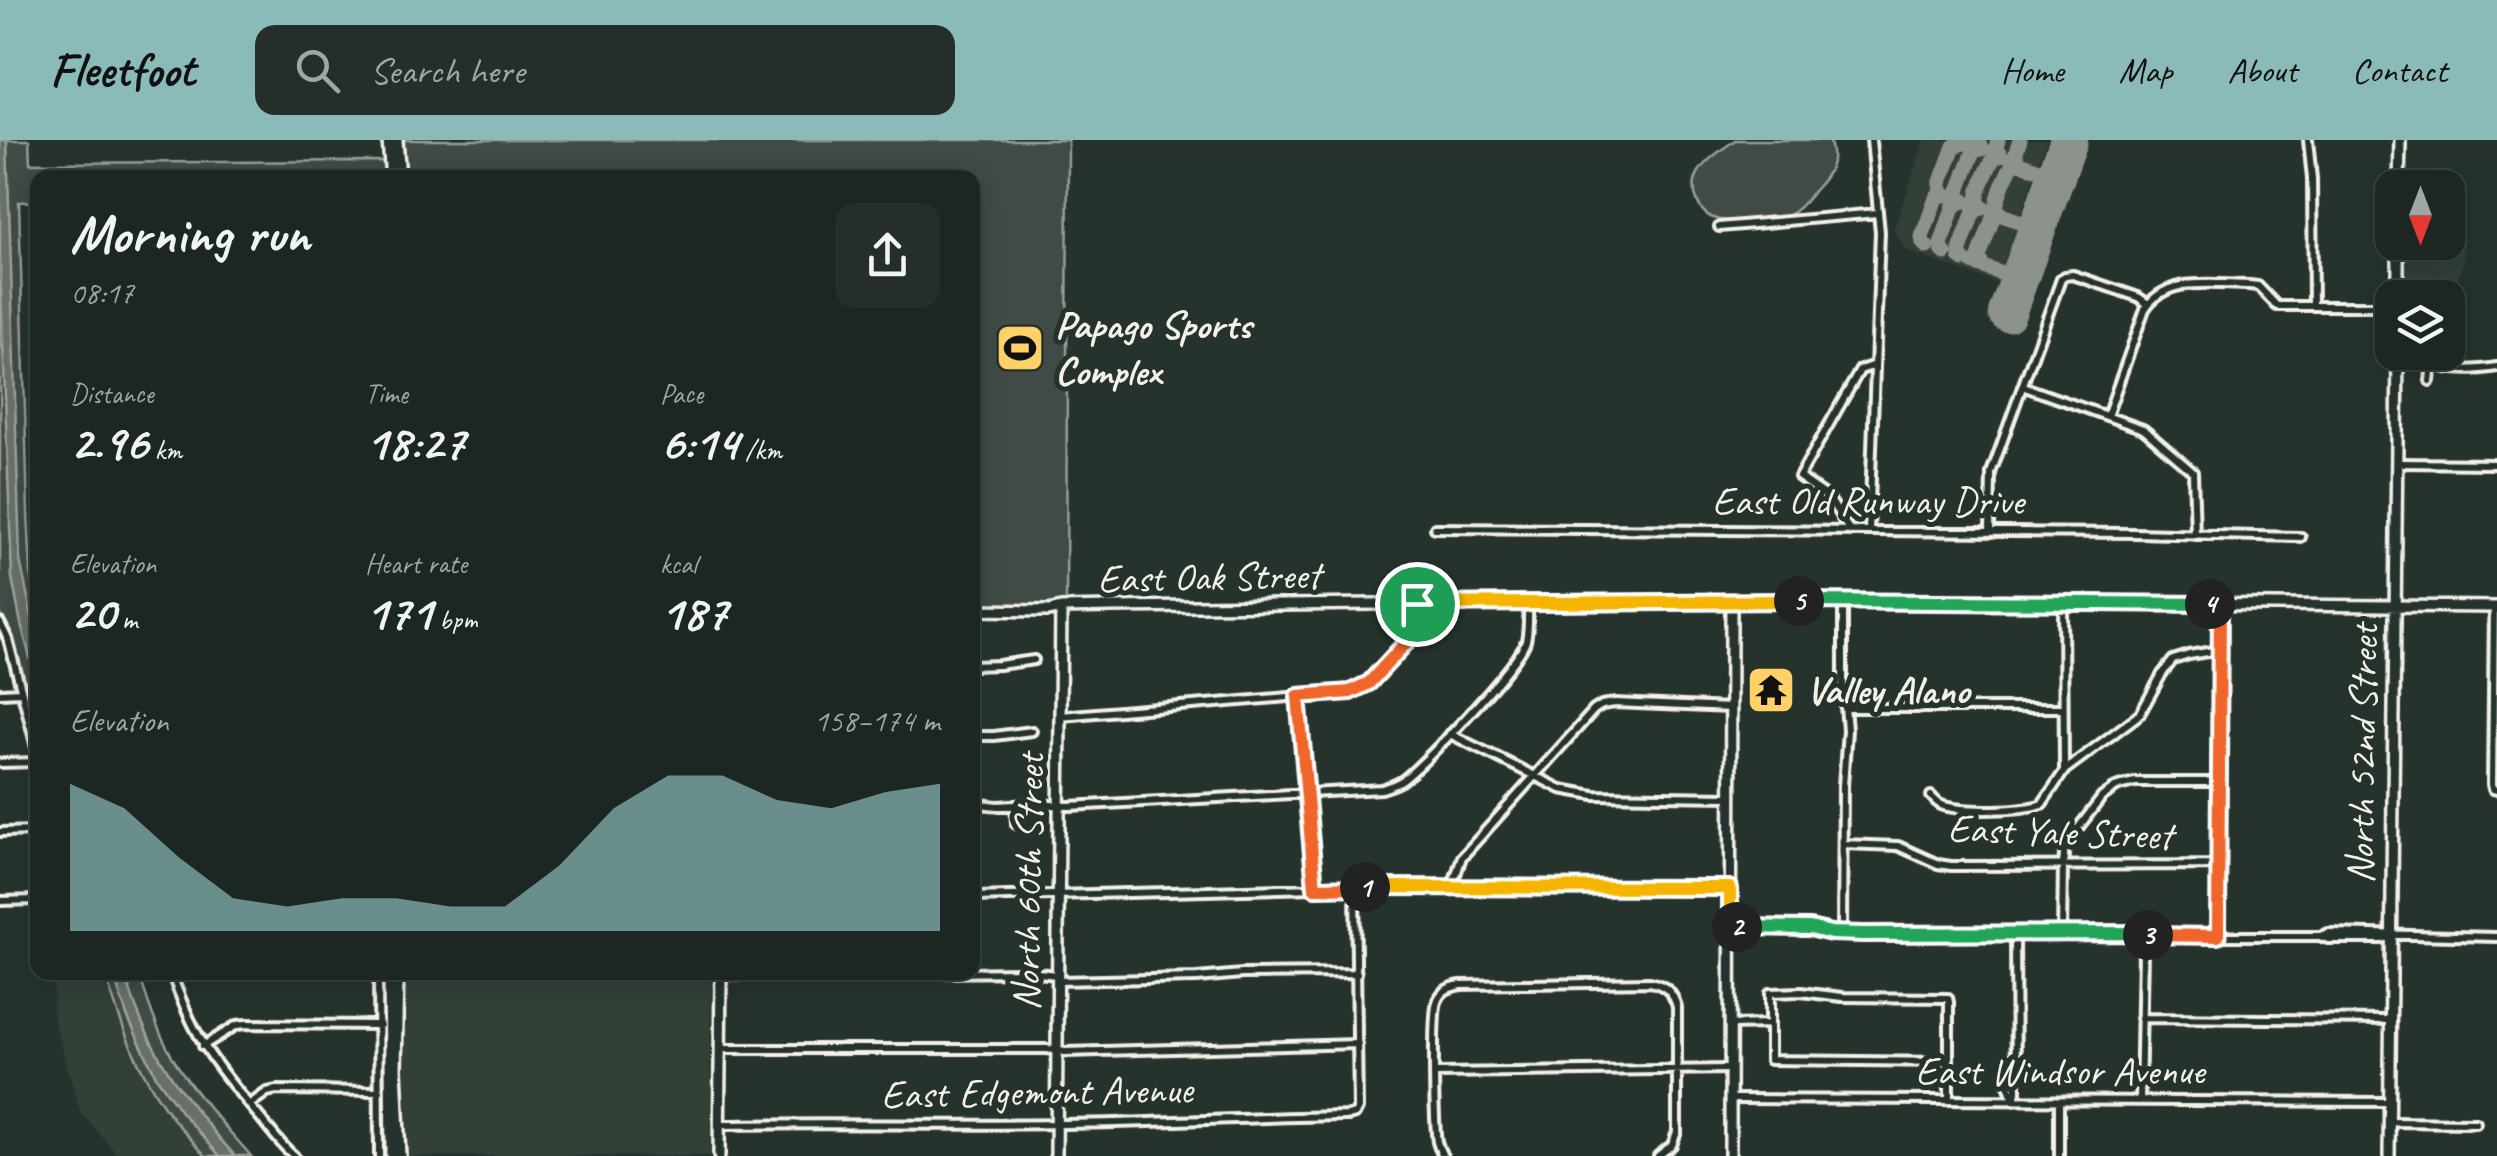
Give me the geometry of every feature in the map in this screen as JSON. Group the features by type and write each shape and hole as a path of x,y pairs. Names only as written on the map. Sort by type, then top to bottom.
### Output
{"street":[{"path":"388,140 390,170"},
{"path":"396,140 399,170"},
{"path":"1869,531 1880,232 1871,140"},
{"path":"2308,140 2314,306"},
{"path":"2399,170 2400,140"},
{"path":"1719,227 1877,213"},
{"path":"1990,532 1991,473 2061,279 2073,275 2148,304"},
{"path":"2108,416 2148,304 2167,289 2184,284 2258,286 2277,306 2375,306"},
{"path":"1850,531 1828,497 1800,476 1853,380 1860,370 1875,365"},
{"path":"2465,368 2497,368"},
{"name":"North 52nd Street","path":"2389,1156 2398,370"},
{"path":"2430,381 2432,370"},
{"path":"2022,386 2143,429 2193,472 2195,534"},
{"path":"2398,463 2497,464"},
{"name":"East Old Runway Drive","path":"1435,528 2301,537"},
{"path":"1730,1156 1731,600"},
{"name":"East Oak Street","path":"980,610 1731,600 2496,607"},
{"path":"1842,934 1846,708 1843,601"},
{"path":"980,803 1052,802 1059,806 1382,789 1395,785 1450,734 1517,658 1526,642 1528,602"},
{"path":"2064,602 2064,770"},
{"path":"1060,716 1350,692 1369,683 1414,634 1417,604"},
{"path":"2218,936 2220,604"},
{"path":"2495,790 2492,784 2496,607"},
{"name":"North 60th Street","path":"1056,1156 1061,608"},
{"path":"0,623 8,639 30,725"},
{"path":"1931,796 1940,804 1955,807 2038,806 2064,770 2140,714 2172,660 2220,650"},
{"path":"980,666 1034,660"},
{"path":"0,693 22,692"},
{"path":"1298,696 1315,888"},
{"path":"1452,886 1462,858 1594,710 1616,703 1731,708"},
{"path":"1846,708 2063,708"},
{"path":"980,736 1032,730"},
{"path":"1450,734 1562,789 1594,795 1730,797"},
{"path":"0,762 30,759"},
{"path":"2062,934 2065,844 2102,797 2118,786 2148,781 2219,782"},
{"path":"1016,805 1016,824"},
{"path":"0,832 30,832"},
{"name":"East Yale Street","path":"1843,844 1898,846 1945,866 2218,865"},
{"path":"980,897 1354,887 1730,888"},
{"path":"720,1049 1065,1052 1358,1044 1354,887"},
{"path":"0,901 30,900"},
{"path":"1730,927 1810,928 1842,934 2497,937"},
{"path":"2014,1101 2008,1084 2014,1078 2015,934"},
{"path":"2140,1101 2143,951 2150,936"},
{"path":"980,972 1029,972 1057,978 1357,973"},
{"path":"174,980 186,1014 216,1066 294,1156"},
{"path":"378,980 379,1156"},
{"path":"389,980 390,1156"},
{"path":"398,980 400,1156"},
{"path":"719,1156 721,980"},
{"path":"1441,1153 1437,1138 1435,1011 1441,994 1461,985 1650,982 1672,994 1676,1007 1677,1132 1669,1149 1658,1156"},
{"path":"1948,1062 1770,1060 1770,993 1948,998 1948,1062 1948,1100"},
{"path":"2141,1018 2390,1020"},
{"path":"203,1046 246,1024 380,1025"},
{"path":"1731,1024 1769,1024"},
{"name":"East Edgemont Avenue","path":"720,1125 1196,1122 1348,1116 1358,1108 1358,1044"},
{"path":"1436,1074 1730,1069"},
{"path":"249,1106 276,1090 380,1091"},
{"name":"East Windsor Avenue","path":"1731,1099 2389,1102"},
{"path":"2059,1101 2059,1156"},
{"path":"2389,1122 2476,1123"}],"shaded area":[{"name":"Papago Sports Complex","path":"0,140 29,140 30,163 402,164 401,140 1068,140 1066,604 980,606 980,170 30,170 30,201 19,202 30,553 30,727 8,639 0,623"},
{"path":"0,140 7,140 20,560 30,608 30,658 12,578 0,265"},
{"path":"1735,140 1829,140 1831,166 1804,203 1788,215 1740,221 1714,218 1701,209 1695,181 1707,161"},
{"path":"1925,140 2047,140 1997,283 1905,250 1894,228"},
{"path":"2406,260 2464,260 2458,280 2406,280"},
{"path":"54,980 107,980 138,1062 165,1108 206,1156 119,1156 80,1112 53,1016"},
{"path":"107,980 141,980 174,1060 251,1156 206,1156 155,1092 122,1026"},
{"path":"115,980 127,980 144,1026 168,1071 235,1156 220,1156 182,1113 157,1078 127,1016"},
{"path":"404,980 711,980 710,1156 405,1156 407,1123 403,1119"}],"taxiway":[{"path":"1927,247 1922,237 1936,198 1946,195 1940,184 1954,146 1964,143 1960,140"},
{"path":"1945,253 1941,244 1954,205 1964,201 1959,191 1973,153 1982,149 1978,140"},
{"path":"1964,260 1960,250 1974,211 1983,208 1978,202 1981,186 1995,156 2001,156 1996,149 1998,140"},
{"path":"1983,267 1979,257 1993,218 2002,215 1997,209 1998,199 2013,164 2020,163 2015,155 2020,140"},
{"path":"2012,160 2056,176"},
{"path":"1996,213 2038,228"},
{"path":"1973,263 2019,280"}],"runway":[{"path":"2007,313 2069,140"}],"place":[{"name":"Papago Sports Complex","path":"1020,348"},
{"name":"Valley Alano","path":"1771,690"}],"route":[{"path":"1731,600 2220,604 2218,936 1863,934 1810,928 1730,927 1730,888 1315,888 1298,696 1350,692 1369,683 1414,634 1417,604 1731,600"}]}
